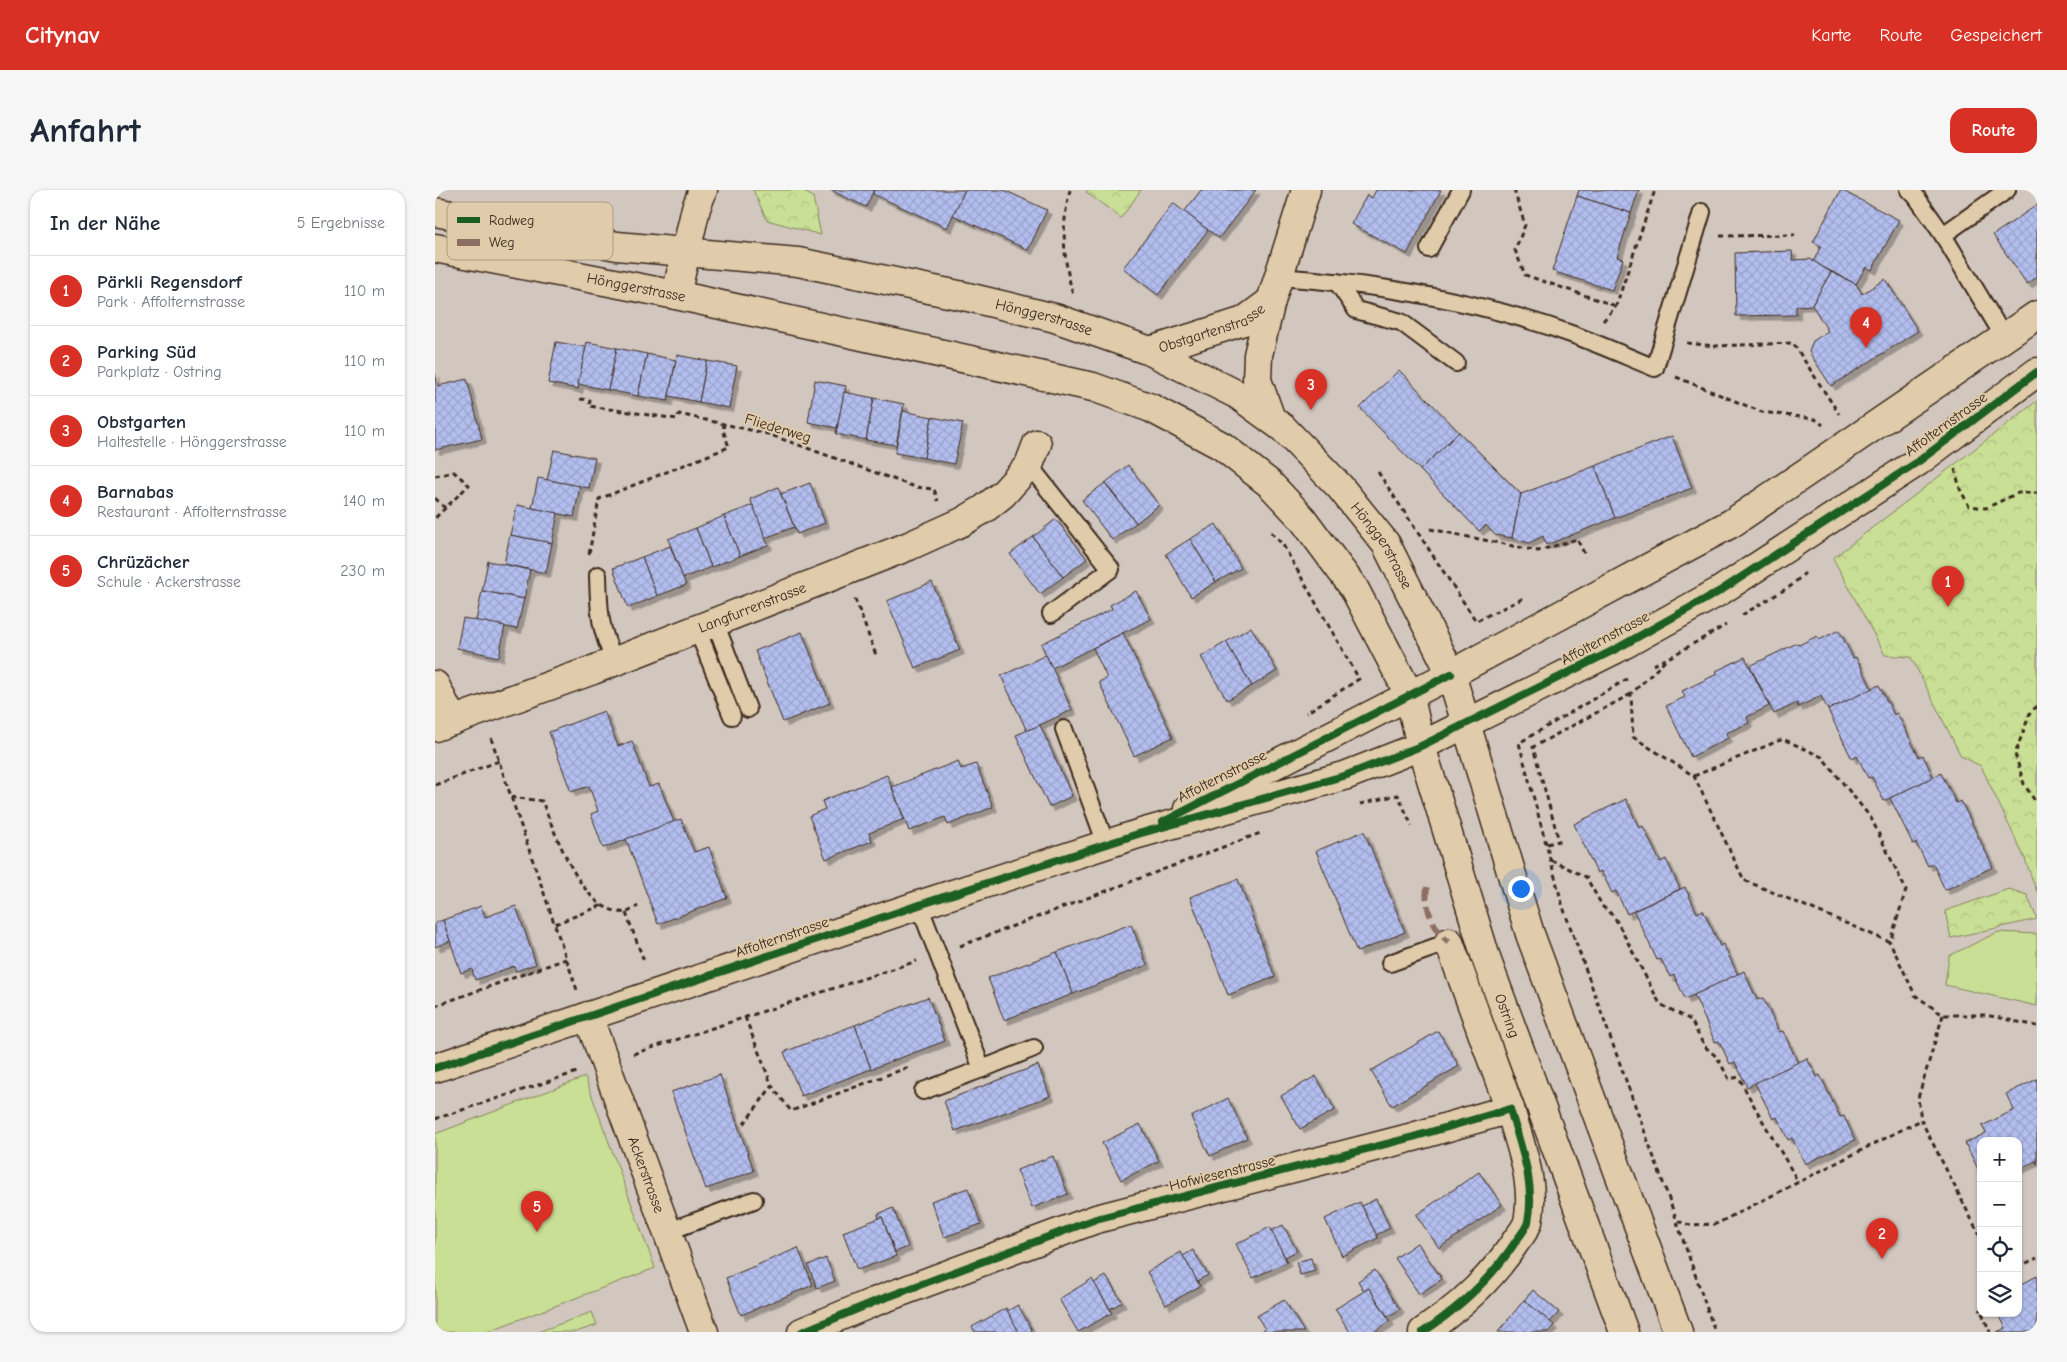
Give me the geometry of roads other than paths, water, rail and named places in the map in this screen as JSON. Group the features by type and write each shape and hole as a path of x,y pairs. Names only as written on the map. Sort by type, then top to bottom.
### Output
{"street":[{"path":"675,295 696,208 703,190"},
{"name":"Obstgartenstrasse","path":"1271,419 1257,380 1257,355 1275,289 1306,190"},
{"name":"Hönggerstrasse","path":"613,245 798,262 968,297 1055,318 1150,351 1238,395 1271,419 1340,487 1386,544 1451,674 1466,724"},
{"name":"Hönggerstrasse","path":"496,260 675,295 1093,387 1151,408 1214,442 1270,484 1302,518 1354,588 1409,694"},
{"name":"Obstgartenstrasse","path":"1150,351 1244,321 1275,289"},
{"name":"Affolternstrasse","path":"1138,834 1451,674 1732,522 2037,314"},
{"name":"Affolternstrasse","path":"435,1068 1106,844 1347,776 1421,746 1615,649 1735,582 1919,461 2035,377"},
{"name":"Langfurrenstrasse","path":"444,724 615,661 909,546 962,522 984,509 1003,494 1033,454"},
{"path":"435,685 444,724"},
{"name":"Ostring","path":"1409,694 1421,746 1487,961 1624,1332"},
{"path":"1466,724 1530,934 1678,1332"},
{"path":"1423,1332 1443,1318 1483,1284 1508,1253 1528,1223 1529,1177 1510,1109 1449,942"},
{"name":"Ackerstrasse","path":"588,1016 704,1332"},
{"name":"Hofwiesenstrasse","path":"802,1332 874,1302 1095,1219 1413,1137 1510,1109"}],"lane":[{"path":"1429,249 1461,190"},
{"path":"1909,190 1915,195 1943,236 2004,337"},
{"path":"1943,236 2007,190"},
{"path":"1275,289 1337,282 1423,294 1487,310 1586,340 1655,368 1702,212"},
{"path":"1337,282 1356,310 1401,322 1456,363"},
{"path":"1033,454 1111,569 1051,614"},
{"path":"598,576 599,619 615,661"},
{"path":"706,625 749,708"},
{"path":"706,625 732,716"},
{"path":"1064,729 1106,844"},
{"path":"919,905 982,1069"},
{"path":"1390,962 1449,942"},
{"path":"923,1091 1034,1048"},
{"path":"667,1232 754,1200"}],"place":[{"name":"Barnabas","path":"1866,348"},
{"name":"Obstgarten","path":"1311,410"},
{"name":"Pärkli Regensdorf","path":"1948,607"},
{"name":"Chrüzächer","path":"537,1232"},
{"name":"Parking Süd","path":"1882,1259"}]}
